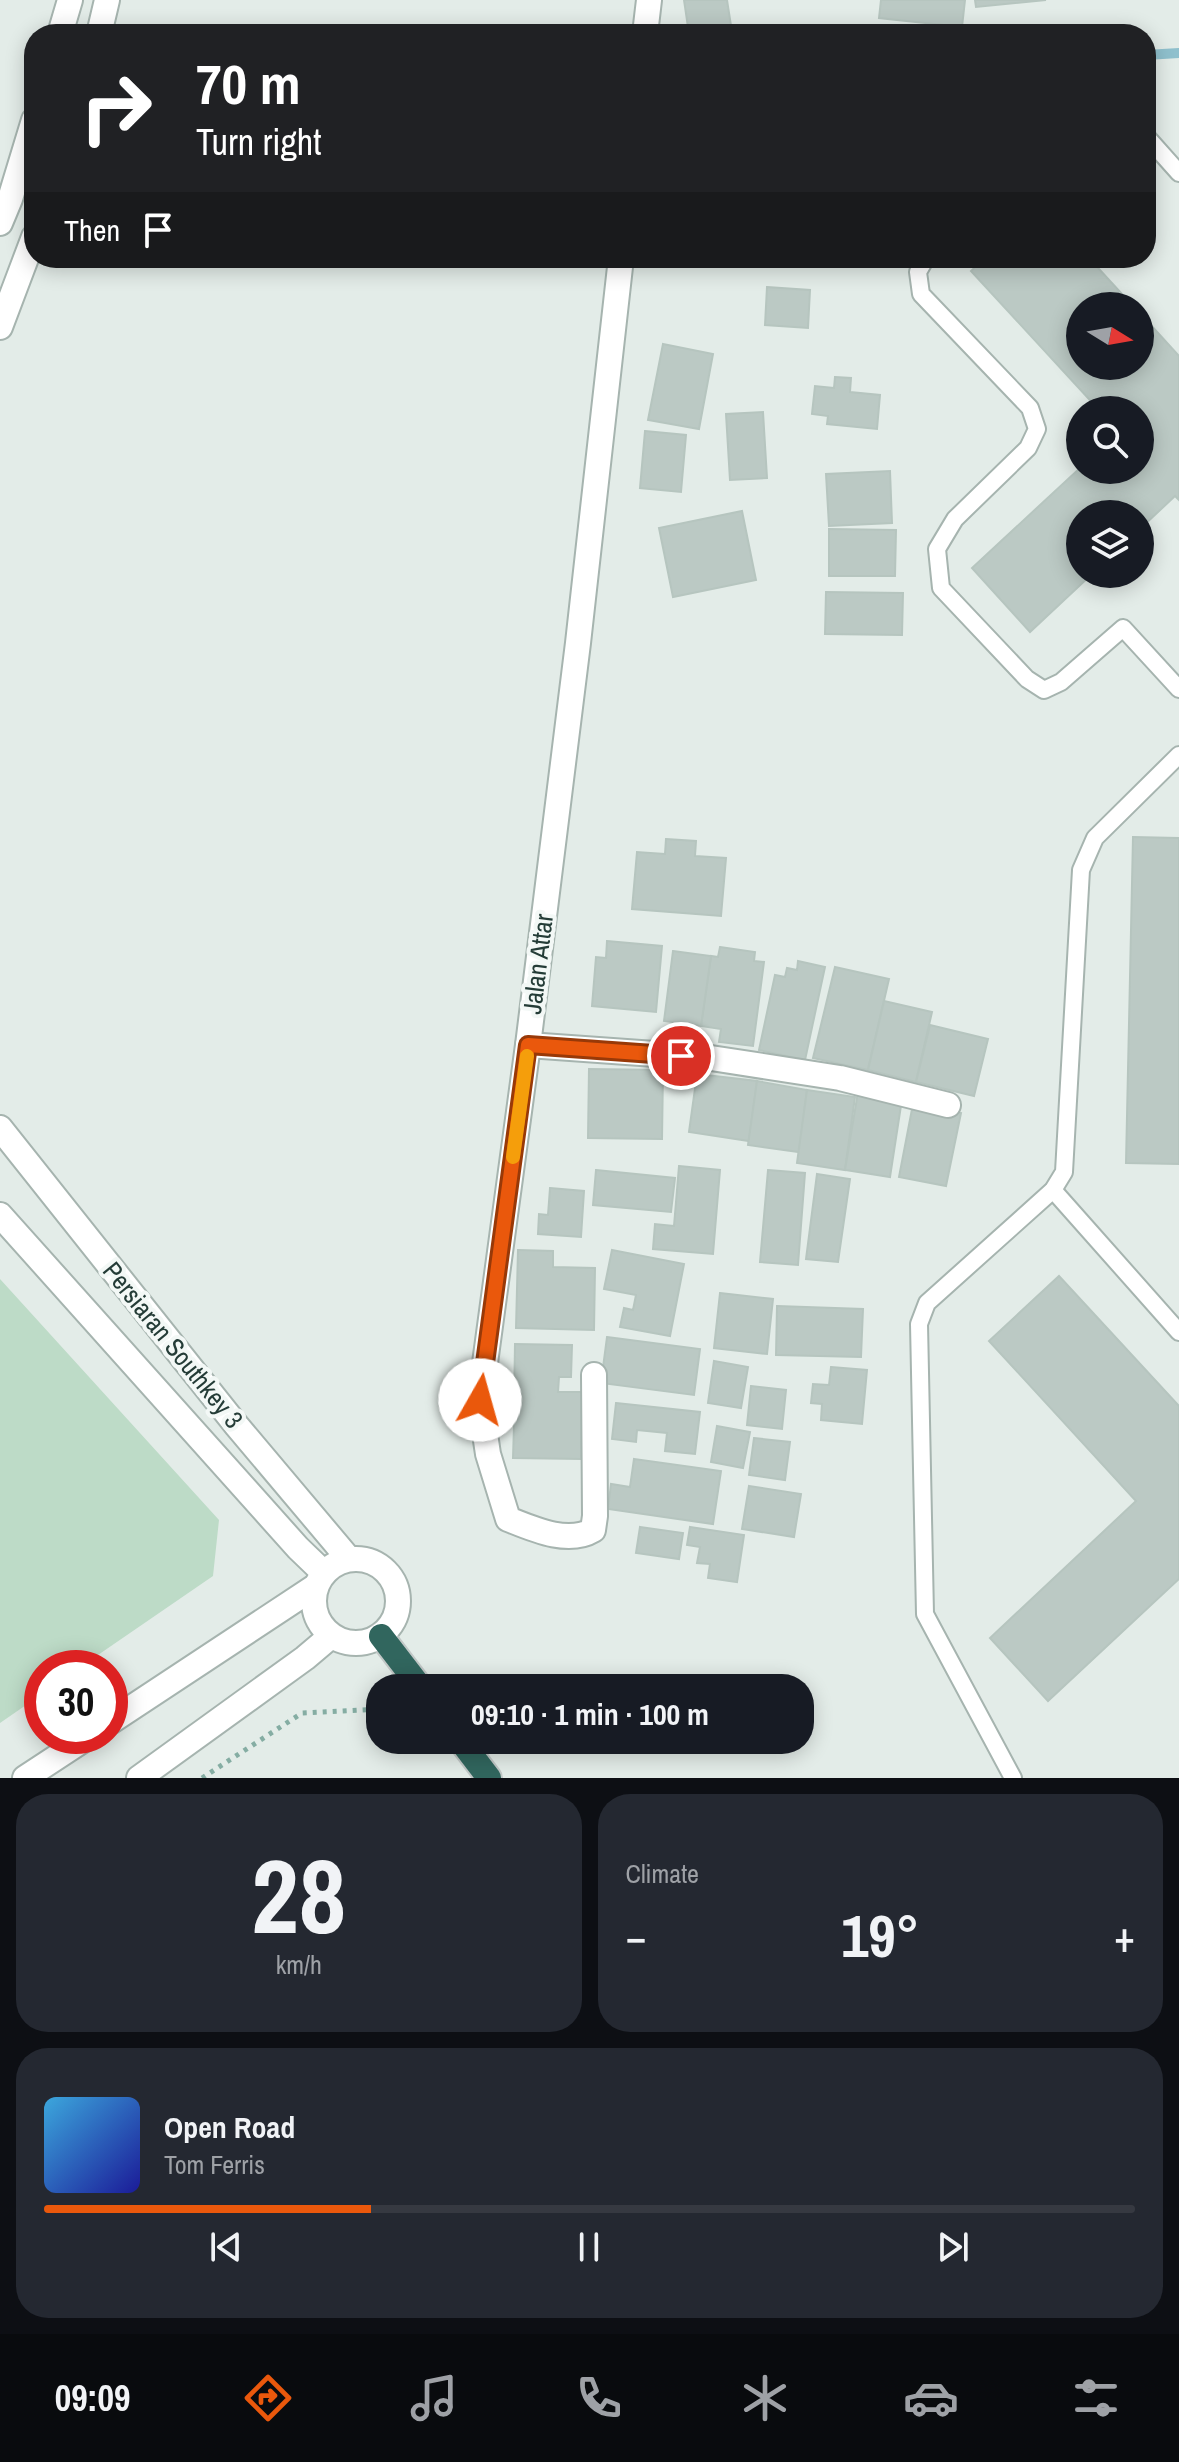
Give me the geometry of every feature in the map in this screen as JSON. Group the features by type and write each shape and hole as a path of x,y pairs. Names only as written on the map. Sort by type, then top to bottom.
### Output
{"highway":[{"path":"381,1636 411,1674"},
{"path":"471,1754 489,1778"}],"street":[{"path":"63,24 70,0"},
{"path":"101,24 107,0"},
{"path":"646,24 649,0"},
{"path":"0,223 24,153"},
{"path":"0,327 24,263"},
{"name":"Jalan Attar","path":"594,1375 593,1530 581,1537 540,1532 508,1519 488,1454 480,1400 576,659 620,268"},
{"path":"528,1045 711,1058 840,1078 948,1105"},
{"name":"Persiaran Southkey 3","path":"0,1128 237,1426 349,1559"},
{"name":"Persiaran Southkey 3","path":"0,1215 298,1548 320,1580"},
{"path":"288,1606 299,1578 298,1548"},
{"path":"128,1710 288,1606 335,1564 349,1559 363,1559 389,1573 397,1586 399,1600 391,1626 370,1642 356,1644 331,1636 321,1626 316,1613 314,1600 320,1580"},
{"path":"147,1774 331,1636"},
{"path":"305,1658 339,1654 401,1661"},
{"path":"25,1778 62,1754"}],"lane":[{"path":"1156,147 1179,173"},
{"path":"920,268 921,294 1030,408 1037,429 1028,448 955,519 937,549 941,588 1027,679 1044,690 1061,682 1123,628 1179,689"},
{"path":"1013,1778 925,1614 919,1324 927,1303 1053,1190 1064,1172 1081,870 1095,838 1179,755"},
{"path":"1053,1190 1179,1332"}],"path":[{"path":"202,1778 302,1713 366,1710"}],"green space":[{"path":"0,1279 219,1520 213,1576 105,1650 24,1650 24,1706 0,1723"}],"building":[{"path":"684,0 727,0 731,24 688,24"},
{"path":"881,0 965,0 962,24 879,18"},
{"path":"975,0 1046,0 976,7"},
{"path":"974,268 1098,268 1120,292 1066,292 1066,374 971,271"},
{"path":"767,287 810,290 808,328 765,325"},
{"path":"1154,328 1179,356 1179,500 1175,496 1154,516 1154,500 1066,500 1066,588 1077,588 1030,632 972,568 1066,481 1066,484 1154,484 1154,396 1086,396 1071,380 1154,380"},
{"path":"663,344 713,354 699,429 648,420"},
{"path":"835,377 851,378 850,392 880,395 877,429 827,424 828,416 812,414 815,386 834,388"},
{"path":"763,412 767,478 730,480 726,414"},
{"path":"645,431 686,435 681,492 640,488"},
{"path":"890,471 892,523 829,526 826,474"},
{"path":"742,511 756,580 673,597 659,528"},
{"path":"829,529 896,530 895,576 829,576"},
{"path":"826,592 903,593 902,635 825,634"},
{"path":"1133,837 1179,838 1179,1164 1126,1163"},
{"path":"666,839 696,841 695,856 726,858 721,916 632,909 637,852 665,854"},
{"path":"607,941 662,946 656,1012 592,1006 596,957 606,958"},
{"path":"720,947 755,952 754,961 764,962 753,1046 719,1042 721,1029 701,1026 711,956 718,957"},
{"path":"673,951 711,956 701,1026 664,1021"},
{"path":"798,961 825,967 805,1060 759,1050 775,975 785,977 787,968 797,970"},
{"path":"835,967 889,979 868,1070 813,1058"},
{"path":"884,1001 932,1012 916,1082 868,1070"},
{"path":"930,1025 988,1039 974,1096 916,1082"},
{"path":"589,1069 663,1070 662,1139 588,1138"},
{"path":"697,1074 757,1081 749,1141 689,1132"},
{"path":"757,1081 807,1090 799,1152 748,1145"},
{"path":"807,1090 855,1097 845,1170 797,1163"},
{"path":"858,1092 902,1099 890,1177 845,1170"},
{"path":"913,1104 961,1113 946,1186 899,1177"},
{"path":"679,1166 720,1170 713,1254 653,1249 655,1224 674,1226"},
{"path":"596,1170 675,1178 671,1212 593,1205"},
{"path":"768,1170 805,1173 798,1265 760,1262"},
{"path":"817,1174 850,1179 838,1262 806,1259"},
{"path":"550,1188 584,1191 581,1237 538,1234 539,1214 548,1215"},
{"path":"518,1250 553,1251 553,1267 595,1268 594,1330 516,1328"},
{"path":"612,1250 684,1264 670,1336 620,1327 624,1308 633,1310 636,1295 604,1289"},
{"path":"1059,1276 1179,1406 1179,1579 1048,1701 990,1638 1136,1501 989,1341"},
{"path":"720,1293 773,1299 767,1354 714,1348"},
{"path":"777,1306 863,1309 861,1357 776,1355"},
{"path":"607,1337 700,1349 694,1395 601,1383"},
{"path":"515,1344 572,1345 571,1377 559,1377 558,1392 582,1392 581,1459 513,1458 514,1425 503,1424 503,1403 514,1403"},
{"path":"714,1361 748,1367 741,1408 708,1403"},
{"path":"831,1367 867,1370 862,1424 821,1420 822,1404 811,1403 813,1384 829,1385"},
{"path":"751,1386 786,1390 782,1429 747,1425"},
{"path":"616,1403 700,1412 695,1454 665,1451 667,1433 637,1430 636,1442 612,1439"},
{"path":"717,1426 750,1432 743,1468 711,1462"},
{"path":"754,1438 790,1442 785,1480 749,1475"},
{"path":"634,1459 721,1471 713,1524 608,1509 611,1484 630,1487"},
{"path":"749,1486 801,1494 794,1537 742,1529"},
{"path":"640,1527 683,1533 679,1559 636,1553"},
{"path":"690,1527 744,1535 737,1582 708,1578 710,1564 697,1563 700,1547 687,1545"}],"waterway":[{"path":"1156,54 1179,53"}],"slow traffic":[{"path":"513,1157 527,1056"}],"route":[{"path":"480,1400 528,1045 681,1056"}]}
